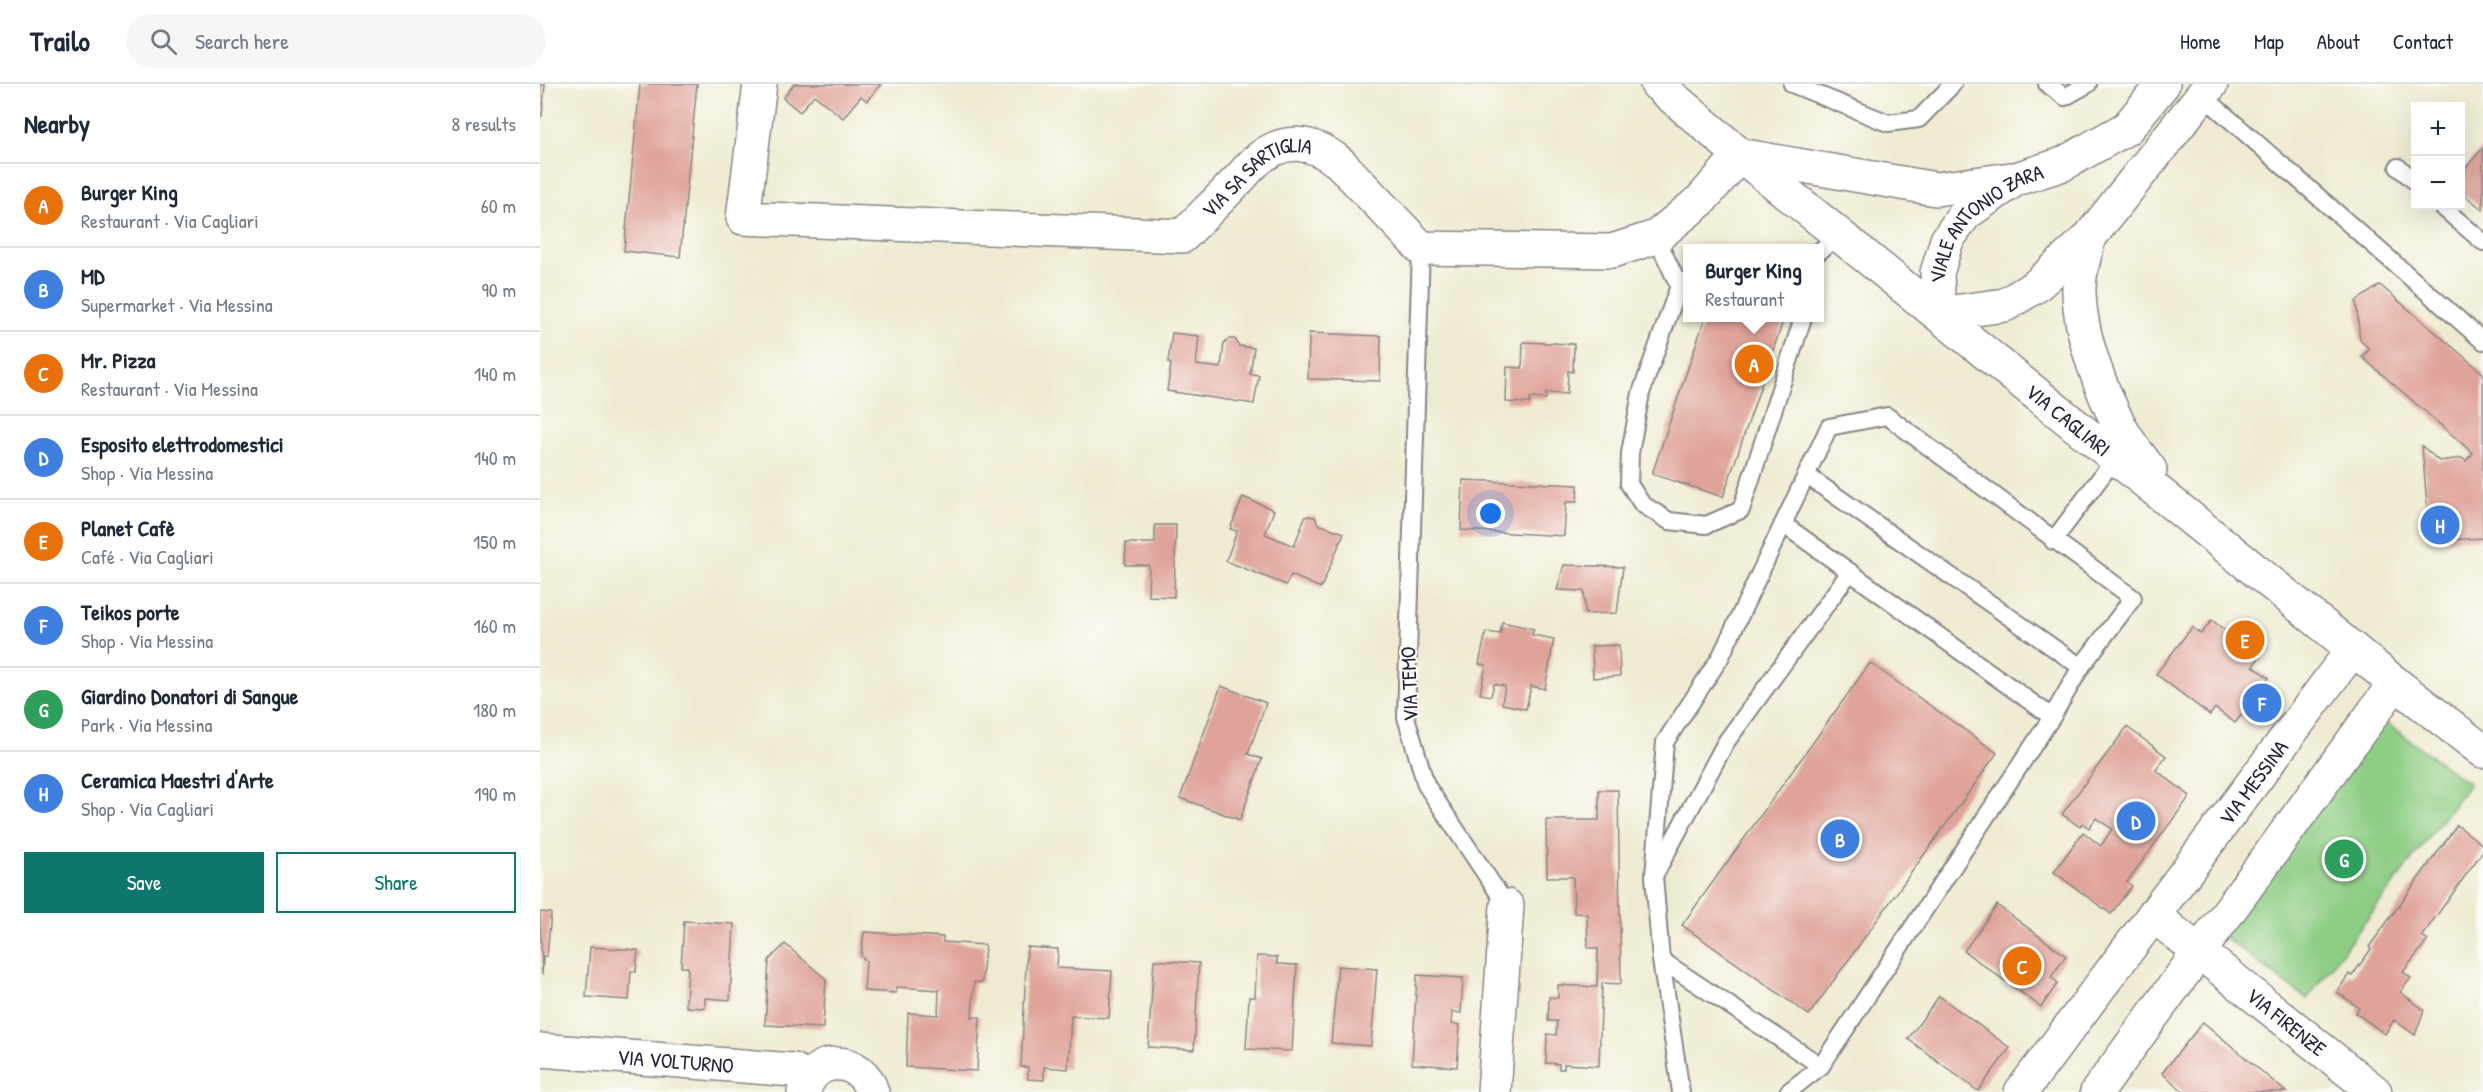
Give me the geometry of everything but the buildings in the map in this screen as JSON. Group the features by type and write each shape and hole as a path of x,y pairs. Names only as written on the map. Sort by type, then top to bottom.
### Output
{"street":[{"name":"VIA SA SARTIGLIA","path":"759,84 743,218 1183,236 1254,162 1269,151 1288,144 1308,145 1326,151 1421,248"},
{"name":"VIA CAGLIARI","path":"1657,84 1740,155 1829,242 1939,314 2353,649 2483,750"},
{"name":"VIALE ANTONIO ZARA","path":"2163,84 2127,128 2063,164 2016,179 1965,214 1947,240 1937,273 1939,314 2005,305 2036,286 2089,238 2207,90"},
{"path":"1421,248 1612,251 1656,237 1701,200 1740,155 1936,189 2016,179"},
{"path":"2089,238 2081,268 2079,293 2086,338 2096,374 2123,434 2175,505"},
{"name":"VIA MESSINA","path":"2021,1092 2353,649"},
{"path":"2097,1092 2395,682"},
{"name":"VIA TEMO","path":"1494,1092 1507,906"},
{"path":"2153,915 2199,951"},
{"name":"VIA FIRENZE","path":"2199,951 2376,1092"},
{"name":"VIA VOLTURNO","path":"540,1050 793,1070 806,1085"},
{"path":"806,1085 817,1070 838,1063 860,1071 872,1092"}],"lane":[{"path":"1792,84 1888,123 1920,119 1953,84"},
{"path":"2047,84 2065,98 2088,84"},
{"path":"2207,90 2483,341"},
{"path":"2398,167 2411,178"},
{"path":"2446,210 2483,242"},
{"path":"1656,237 1683,281"},
{"name":"VIA TEMO","path":"1421,248 1406,717 1426,785 1507,906"},
{"path":"1683,286 1641,393 1630,453 1629,484 1642,504 1669,521 1706,525 1741,510 1802,322"},
{"path":"1682,1092 1661,960 1654,876 1665,742 1720,658 1828,427 1887,416 2133,598 2081,667 2052,717 1821,1066 1788,1092"},
{"path":"2053,541 2116,457"},
{"path":"1806,475 2081,667"},
{"path":"1783,524 2052,717"},
{"path":"1654,876 1726,742 1850,572"},
{"path":"1661,960 1821,1066"}],"green space":[{"path":"2380,718 2469,784 2307,999 2219,933"}],"place":[{"name":"Burger King","path":"1754,364"},
{"name":"Ceramica Maestri d'Arte","path":"2440,525"},
{"name":"Planet Cafè","path":"2245,640"},
{"name":"Teikos porte","path":"2262,703"},
{"name":"Esposito elettrodomestici","path":"2136,821"},
{"name":"MD","path":"1840,839"},
{"name":"Giardino Donatori di Sangue","path":"2344,859"},
{"name":"Mr. Pizza","path":"2022,966"}]}
